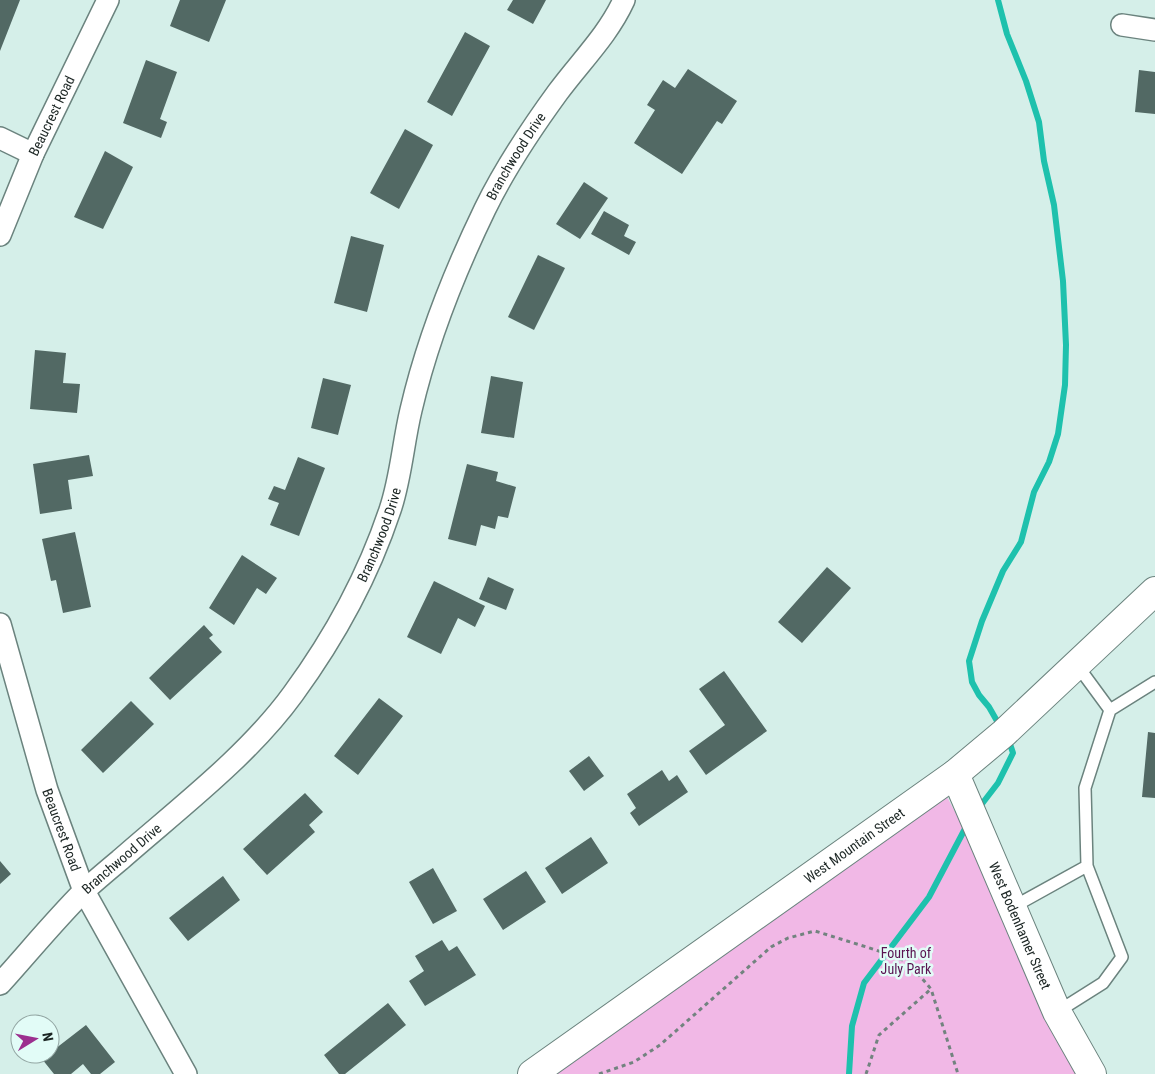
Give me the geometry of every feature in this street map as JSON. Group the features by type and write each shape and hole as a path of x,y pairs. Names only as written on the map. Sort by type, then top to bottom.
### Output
{"main road":[{"name":"West Mountain Street","path":"532,1074 955,774 1004,733 1155,591"},
{"name":"West Bodenhamer Street","path":"955,774 1057,1012 1092,1074"}],"street":[{"name":"Beaucrest Road","path":"0,235 33,154 108,0"},
{"name":"Branchwood Drive","path":"0,984 84,891 218,775 260,734 292,696 325,648 354,596 392,506 411,410 430,344 450,288 486,207 514,156 559,91 602,38 624,0"},
{"path":"1122,25 1155,30"},
{"path":"0,138 33,154"},
{"name":"Beaucrest Road","path":"0,624 47,790 84,891 186,1074"}],"lane":[{"path":"1077,665 1110,710"},
{"path":"1057,1012 1103,983 1122,957 1088,866 1085,788 1110,710 1155,682"},
{"path":"1012,908 1088,866"}],"path":[{"path":"599,1074 634,1062 660,1045 771,947 788,938 815,932 876,950 908,962 932,989 958,1074"},
{"path":"866,1074 879,1035 932,989"}],"green space":[{"name":"Fourth of July Park","path":"945,793 1094,1074 555,1074"}],"building":[{"path":"0,0 20,0 0,51"},
{"path":"180,0 226,0 209,42 170,26"},
{"path":"513,0 546,0 533,24 507,10"},
{"path":"465,32 490,46 452,116 427,102"},
{"path":"146,60 177,72 160,119 167,122 161,138 123,123"},
{"path":"688,69 737,101 722,124 717,121 682,174 634,143 655,110 647,105 663,80 675,88"},
{"path":"1139,70 1155,72 1155,114 1135,112"},
{"path":"405,129 433,145 399,209 370,193"},
{"path":"105,151 133,167 103,229 74,217"},
{"path":"584,182 608,198 580,239 556,224"},
{"path":"604,211 629,225 624,236 636,242 629,255 591,234"},
{"path":"351,236 384,245 367,312 334,303"},
{"path":"538,255 565,268 534,330 508,317"},
{"path":"35,350 66,353 63,383 80,384 77,413 30,409"},
{"path":"491,376 523,382 514,438 481,433"},
{"path":"323,378 351,385 338,435 311,428"},
{"path":"89,455 93,476 68,480 72,509 40,514 33,464"},
{"path":"298,457 325,468 299,536 270,525 279,503 268,499 274,486 285,490"},
{"path":"467,464 498,472 496,481 516,487 508,518 498,516 495,529 481,525 476,546 448,539"},
{"path":"75,532 91,607 63,613 56,580 51,581 42,539"},
{"path":"242,555 277,578 266,594 257,588 234,625 209,608"},
{"path":"827,567 851,588 802,643 778,622"},
{"path":"488,577 514,589 506,610 479,599"},
{"path":"434,581 485,606 475,627 458,618 441,654 407,637"},
{"path":"204,625 213,635 209,638 222,652 170,700 149,678"},
{"path":"724,671 767,731 706,775 689,751 725,725 699,689"},
{"path":"379,698 403,716 358,775 334,756"},
{"path":"131,701 154,724 103,773 81,750"},
{"path":"1148,732 1155,733 1155,798 1142,797"},
{"path":"589,756 604,776 584,791 569,771"},
{"path":"662,770 669,781 677,775 688,792 639,826 630,813 636,808 627,794"},
{"path":"305,793 323,812 309,825 315,832 267,875 243,849"},
{"path":"591,837 608,863 562,894 545,868"},
{"path":"0,861 11,874 0,884"},
{"path":"433,868 457,911 433,924 409,882"},
{"path":"526,871 546,902 503,930 483,899"},
{"path":"223,876 240,900 188,941 169,918"},
{"path":"442,940 449,951 457,946 476,975 425,1006 409,981 424,971 415,956"},
{"path":"388,1003 406,1025 345,1074 339,1074 324,1055"},
{"path":"86,1025 115,1062 100,1074 91,1074 83,1064 71,1074 54,1074 46,1064 60,1064 60,1045"}],"waterway":[{"path":"998,0 1007,34 1026,81 1039,122 1044,161 1054,205 1063,281 1066,345 1065,385 1058,434 1049,462 1034,492 1021,542 1003,571 982,621 969,661 972,682 1001,728"},
{"path":"978,809 998,783 1013,753 1008,738"},
{"path":"849,1074 852,1026 864,983 929,897 968,823"}]}
